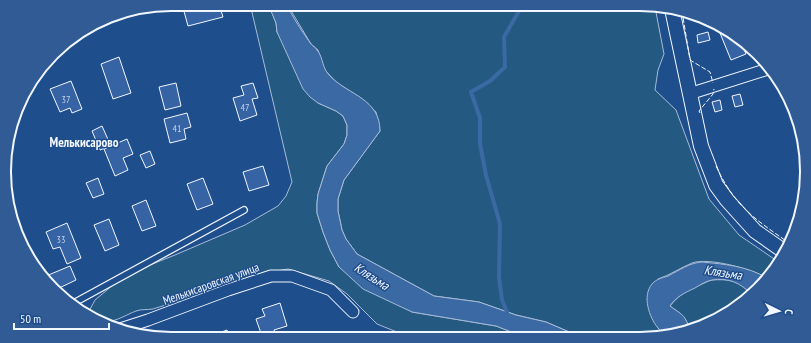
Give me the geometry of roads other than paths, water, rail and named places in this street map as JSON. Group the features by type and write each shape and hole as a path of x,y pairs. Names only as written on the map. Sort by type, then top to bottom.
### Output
{"street":[{"path":"673,14 701,146 716,185 727,200 755,231 780,248"},
{"path":"689,94 764,70"},
{"name":"Мелькисаровская улица","path":"128,326 271,276 292,276 331,290 353,312"}],"lane":[{"path":"78,302 244,210"}],"water":[{"name":"Клязьма","path":"271,11 290,11 301,30 321,56 328,74 369,105 379,120 380,131 344,180 338,199 338,211 342,230 346,239 357,254 434,296 479,302 516,315 546,322 569,332 512,332 496,326 412,312 363,289 339,267 323,232 317,213 317,203 318,194 327,166 344,144 347,135 347,125 343,116 336,111 318,103 303,89 277,32 276,23"},
{"name":"Клязьма","path":"702,262 743,268 762,275 747,290 738,284 723,279 705,282 675,300 670,306 686,320 688,324 661,331 652,318 648,306 647,294 649,289 657,280 689,265"}],"waterway":[{"path":"507,316 502,300 499,277 500,224 486,175 480,144 480,118 471,92 490,81 505,67 504,37 519,11"}],"district":[{"name":"Мелькисарово","path":"84,142"}]}
